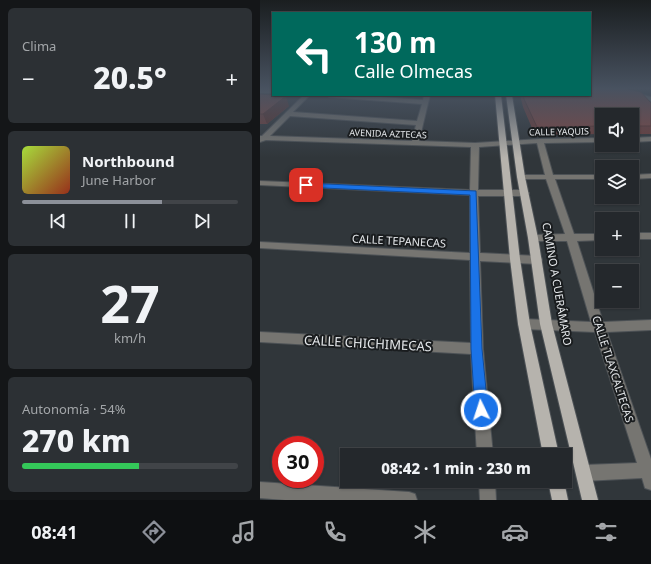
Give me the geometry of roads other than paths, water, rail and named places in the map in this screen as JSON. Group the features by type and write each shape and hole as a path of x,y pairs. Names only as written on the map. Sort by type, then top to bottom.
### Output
{"main road":[{"path":"500,111 515,259 524,324 550,448"},
{"name":"CAMINO A CUERÁMARO","path":"511,111 521,177 537,260 546,324 590,500"},
{"path":"557,488 560,500"}],"street":[{"path":"261,140 291,111"},
{"path":"415,144 423,111"},
{"path":"288,114 420,123"},
{"name":"AVENIDA AZTECAS","path":"261,140 475,145 516,142"},
{"name":"CALLE YAQUIS","path":"516,142 540,140 595,140"},
{"name":"CALLE TLAXCALTECAS","path":"540,140 550,178 650,474"},
{"path":"639,140 651,140"},
{"path":"475,145 474,192 477,349 484,448"},
{"path":"639,177 651,176"},
{"path":"521,177 595,177"},
{"path":"260,183 525,193"},
{"path":"639,236 651,236"},
{"path":"533,238 595,237"},
{"name":"CALLE TEPANECAS","path":"260,246 537,260"},
{"path":"524,324 599,326 651,325"},
{"name":"CALLE CHICHIMECAS","path":"260,337 477,349"},
{"path":"584,473 650,474"},
{"path":"487,488 488,500"},
{"path":"260,490 302,496 409,500"}]}
